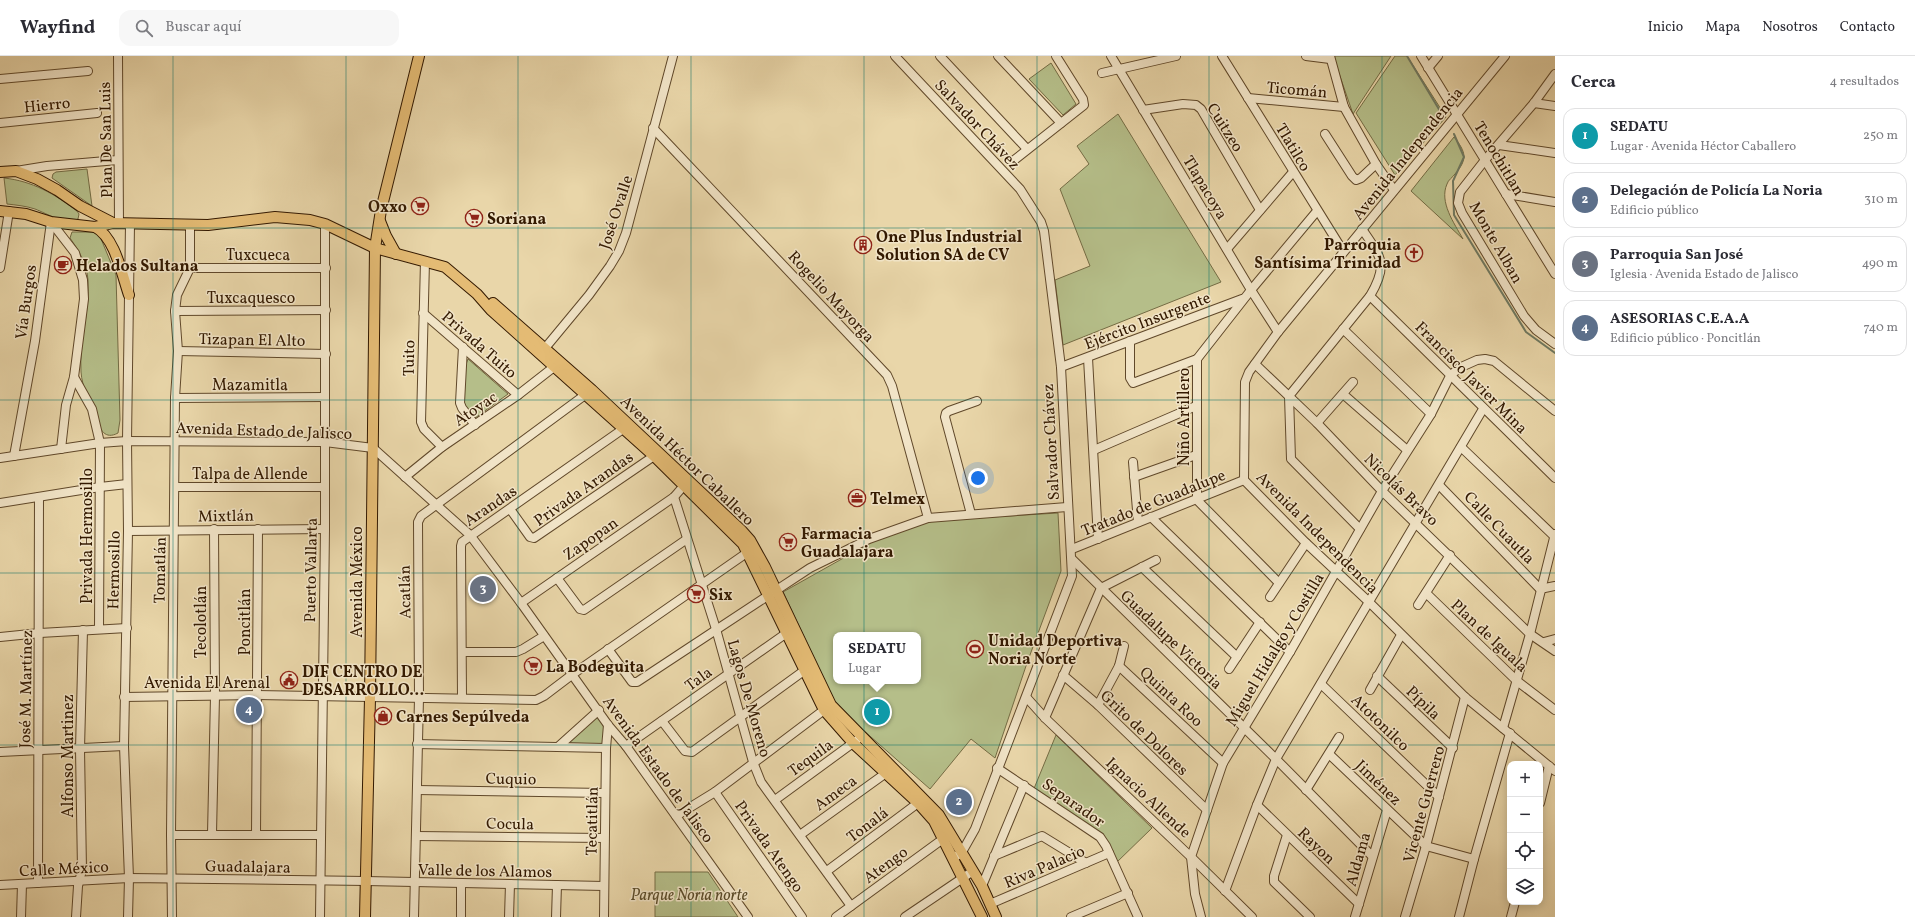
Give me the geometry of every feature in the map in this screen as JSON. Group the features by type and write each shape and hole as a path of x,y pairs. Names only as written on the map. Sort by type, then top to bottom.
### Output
{"main road":[{"name":"Avenida México","path":"365,917 374,448 375,248 379,219 419,56"},
{"path":"0,172 16,171 57,190 80,206 121,224"},
{"path":"75,226 82,213 80,206"},
{"path":"4,211 26,214 51,222 75,226 95,227 121,224"},
{"name":"Avenida Héctor Caballero","path":"121,224 190,226 275,217 310,220 325,224 375,248 445,267 477,294 491,310 558,364 656,453 747,545 772,591 808,669 824,710 832,721 857,740 921,801 934,821 947,836 958,855 973,871 982,886 992,913"},
{"path":"379,219 396,254"},
{"path":"95,227 105,235 112,246 129,295"},
{"name":"Avenida Héctor Caballero","path":"589,392 623,429 656,453"},
{"name":"Avenida Héctor Caballero","path":"772,591 788,632 808,669 832,706 857,740 886,773 921,801"},
{"name":"Avenida Héctor Caballero","path":"958,855 963,876 982,917"}],"street":[{"name":"Plan De San Luis","path":"118,56 118,160 121,224"},
{"name":"José Ovalle","path":"543,351 589,295 619,251 626,233 674,56"},
{"name":"Salvador Chávez","path":"896,56 1020,189 1041,222 1044,231 1061,368 1067,507 1072,549 1072,576 1027,698 975,829 958,855"},
{"path":"940,56 1027,149"},
{"path":"998,56 1061,123"},
{"path":"1013,161 1082,107 1084,102 1083,99 1056,56"},
{"name":"Tlapacoya","path":"1111,56 1251,290 1278,332"},
{"path":"1102,73 1176,56"},
{"name":"Tlatilco","path":"1222,56 1343,252"},
{"path":"1306,56 1330,57 1344,107 1376,164 1394,190"},
{"name":"Tenochitlan","path":"1421,56 1455,116 1485,160 1555,274"},
{"path":"1428,68 1438,56"},
{"name":"Avenida Independencia","path":"1505,56 1343,252 1278,332 1248,372 1245,382 1244,480 1306,543 1369,602 1465,697 1552,768"},
{"path":"0,79 88,71"},
{"name":"Monte Alban","path":"1555,74 1534,103 1485,160 1460,192 1458,198 1459,208 1529,324 1555,344"},
{"name":"Ticomán","path":"1248,98 1344,107"},
{"path":"1534,103 1555,106"},
{"name":"Cuitzeo","path":"1143,110 1183,104 1196,105 1201,109 1260,210"},
{"name":"Hierro","path":"0,123 97,113"},
{"name":"Rogelio Mayorga","path":"654,128 887,375 892,386 928,518"},
{"path":"1325,134 1356,180 1361,178 1376,164"},
{"path":"1499,145 1555,153"},
{"path":"16,171 47,166 118,160"},
{"path":"1227,249 1293,172"},
{"path":"1506,194 1555,202"},
{"path":"0,268 4,211"},
{"name":"Niño Artillero","path":"1197,500 1197,359 1243,299 1317,212"},
{"path":"51,222 75,253 84,280 84,299 74,377 66,405 60,449"},
{"name":"Vía Burgos","path":"14,456 35,341 51,222"},
{"name":"Hermosillo","path":"121,224 129,295 127,628 124,697 124,746 129,878 128,917"},
{"name":"Puerto Vallarta","path":"320,917 325,529 325,224"},
{"name":"Tomatlán","path":"172,917 171,835 173,530 175,487 175,398 178,352 175,311 177,295 190,268 190,226"},
{"path":"1360,529 1291,459 1289,396 1370,296 1379,281 1381,270 1378,252 1362,230"},
{"name":"Tuito","path":"425,261 421,422 424,429 442,447"},
{"name":"Tuxcueca","path":"190,268 326,268"},
{"name":"Francisco Javier Mina","path":"1370,296 1555,478"},
{"name":"Ejército Insurgente","path":"1061,368 1243,299"},
{"name":"Tuxcaquesco","path":"175,311 326,310"},
{"name":"Privada Tuito","path":"423,313 518,396"},
{"path":"1343,328 1431,414"},
{"path":"1130,341 1130,378 1133,383 1140,382 1197,359"},
{"path":"463,347 460,400 462,408 475,424"},
{"name":"Tizapan El Alto","path":"178,352 326,354"},
{"path":"1088,358 1098,539"},
{"name":"Miguel Hidalgo y Costilla","path":"1201,917 1195,894 1191,856 1223,763 1290,652 1382,491 1431,414 1450,376 1459,368 1477,360 1485,359 1494,361 1555,411"},
{"name":"Atoyac","path":"405,477 442,447 518,396 558,364"},
{"name":"Nicolás Bravo","path":"1255,364 1317,423 1382,491 1450,555 1530,634"},
{"name":"Privada Hermosillo","path":"74,377 92,409 100,443 99,629"},
{"path":"1317,423 1353,382"},
{"name":"Acatlán","path":"414,917 419,698 417,525 421,516 437,506 589,392"},
{"path":"1343,394 1407,450"},
{"name":"Mazamitla","path":"175,398 325,398"},
{"path":"971,514 945,417 946,413 949,411 977,401"},
{"path":"1094,450 1196,406"},
{"path":"1225,891 1257,804 1276,759 1484,409"},
{"name":"Arandas","path":"462,698 461,546 464,540 623,429"},
{"name":"Avenida Estado de Jalisco","path":"0,458 100,443 127,441 325,442 374,448 470,535 573,674 608,725 626,746 748,917"},
{"path":"1461,447 1555,536 1540,589 1530,634 1503,728"},
{"name":"Privada Arandas","path":"510,509 530,537 534,538 656,453"},
{"path":"1134,477 1196,455"},
{"path":"1133,462 1138,522"},
{"name":"Tratado de Guadalupe","path":"1072,549 1244,480"},
{"path":"674,496 686,482"},
{"path":"0,503 127,484"},
{"name":"Calle Cuautla","path":"1439,485 1540,589"},
{"name":"Talpa de Allende","path":"175,487 325,486"},
{"name":"Lagos De Moreno","path":"674,496 716,629 761,782 851,906"},
{"name":"Zapopan","path":"521,603 674,496"},
{"name":"José M. Martínez","path":"38,883 40,497"},
{"path":"1197,500 1279,583"},
{"path":"608,649 634,683 772,591 810,568 870,539 928,518 1067,507"},
{"path":"1152,517 1290,652"},
{"name":"Tecolotlán","path":"212,834 215,696 214,529"},
{"name":"Poncitlán","path":"256,835 258,529"},
{"name":"Mixtlán","path":"128,531 325,529"},
{"path":"557,578 580,609 584,610 687,539"},
{"path":"1270,597 1306,543"},
{"name":"Avenida El Arenal","path":"124,697 257,696 536,700 544,696 701,583 747,545"},
{"path":"1418,605 1450,555"},
{"name":"Guadalupe Victoria","path":"1072,559 1276,759 1372,856"},
{"path":"1045,718 1101,588 1156,560"},
{"path":"1142,567 1237,657"},
{"path":"1540,589 1555,586"},
{"name":"Plan de Iguala","path":"1426,593 1517,680 1555,710"},
{"path":"1229,670 1260,622"},
{"path":"0,637 127,628"},
{"name":"Alfonso Martinez","path":"76,917 79,882 82,870 80,748 82,630"},
{"name":"Tala","path":"626,746 788,632"},
{"name":"Plan de Iguala","path":"1530,634 1544,642 1555,651"},
{"path":"1370,690 1401,635"},
{"path":"462,652 516,652 524,649 544,636"},
{"path":"1544,642 1555,639"},
{"path":"1098,705 1119,666 1124,646"},
{"name":"Quinta Roo","path":"1119,666 1223,763"},
{"path":"662,721 688,753 741,718 808,669"},
{"name":"Grito de Dolores","path":"1063,675 1098,705 1207,810"},
{"name":"Pípila","path":"1377,676 1453,748"},
{"name":"Atotonilco","path":"1321,684 1439,797"},
{"name":"Vicente Guerrero","path":"1405,917 1453,748 1465,697"},
{"name":"Ignacio Allende","path":"1027,698 1045,718 1191,856 1252,917"},
{"path":"559,746 598,710"},
{"path":"676,816 715,792 824,710"},
{"name":"Tecatitlán","path":"604,917 604,838 608,725"},
{"path":"1459,917 1510,734"},
{"path":"1306,790 1340,737"},
{"name":"Tequila","path":"775,800 857,740"},
{"path":"417,744 606,748"},
{"path":"0,752 124,746"},
{"name":"Jiménez","path":"1329,754 1426,846"},
{"name":"Separador","path":"998,768 1100,837 1106,846 1138,917"},
{"path":"1542,797 1552,768"},
{"name":"Ameca","path":"800,835 886,773"},
{"path":"982,886 1024,785"},
{"name":"Cuquio","path":"417,790 605,793"},
{"name":"Privada Atengo","path":"715,792 802,917"},
{"name":"Tonalá","path":"827,871 921,801"},
{"name":"Rayon","path":"1257,804 1359,904"},
{"name":"Aldama","path":"1355,917 1387,810"},
{"path":"171,835 320,835"},
{"path":"1287,835 1274,876 1274,882 1310,917"},
{"name":"Cocula","path":"416,836 604,838"},
{"name":"Atengo","path":"836,917 947,836"},
{"path":"994,856 1042,836 1086,863"},
{"path":"1426,846 1474,859"},
{"name":"Riva Palacio","path":"992,913 1086,863 1109,853"},
{"path":"906,917 963,876 973,871"},
{"name":"Guadalajara","path":"129,878 366,881"},
{"name":"Calle México","path":"0,885 79,882 129,878"},
{"name":"Valle de los Alamos","path":"366,881 604,886"},
{"path":"461,883 461,917"},
{"path":"21,917 22,884"},
{"path":"509,917 510,884"},
{"path":"556,885 556,917"},
{"path":"1071,917 1128,893"},
{"path":"1511,917 1514,905"}],"green space":[{"path":"1333,56 1391,56 1353,114"},
{"path":"1395,56 1407,56 1446,117 1395,175 1356,113"},
{"path":"1051,63 1076,104 1063,115 1029,79"},
{"path":"1118,114 1221,282 1063,345 1055,280 1090,266 1060,189 1089,164 1077,146"},
{"path":"1454,137 1463,151 1464,160 1448,183 1445,191 1445,198 1446,205 1452,219 1463,239 1411,191"},
{"path":"87,169 92,206 52,178 53,174 56,172"},
{"path":"4,178 24,182 43,189 77,211 79,214 78,219 67,221 62,220 32,208 7,204"},
{"path":"72,232 95,232 99,234 116,275 120,420 118,433 113,435 106,434 101,430 83,383 81,360 88,280 82,258 70,238"},
{"path":"468,359 508,394 475,418 463,403 465,367"},
{"name":"Unidad Deportiva Noria Norte","path":"1058,513 1061,571 1027,663 995,758 971,739 930,789 837,707 783,592 872,542 925,521"},
{"path":"597,716 605,728 603,744 567,743"},
{"path":"1056,735 1152,828 1116,863 1105,839 1033,791"},
{"name":"Parque Noria norte","path":"655,872 708,872 738,917 655,917"}],"waterway":[{"path":"1407,56 1443,116"},
{"path":"1454,134 1464,157 1453,181 1454,215 1526,332 1555,353"}],"place":[{"name":"Oxxo","path":"420,206"},
{"name":"Soriana","path":"474,218"},
{"name":"One Plus Industrial Solution SA de CV","path":"863,245"},
{"name":"Parroquia Santísima Trinidad","path":"1414,253"},
{"name":"Helados Sultana","path":"63,265"},
{"name":"Telmex","path":"857,498"},
{"name":"Farmacia Guadalajara","path":"788,542"},
{"name":"Parroquia San José","path":"483,589"},
{"name":"Six","path":"696,594"},
{"name":"Unidad Deportiva Noria Norte","path":"975,649"},
{"name":"La Bodeguita","path":"533,666"},
{"name":"DIF CENTRO DE DESARROLLO…","path":"289,680"},
{"name":"ASESORIAS C.E.A.A","path":"249,710"},
{"name":"SEDATU","path":"877,712"},
{"name":"Carnes Sepúlveda","path":"383,716"},
{"name":"Delegación de Policía La Noria","path":"959,802"}]}
